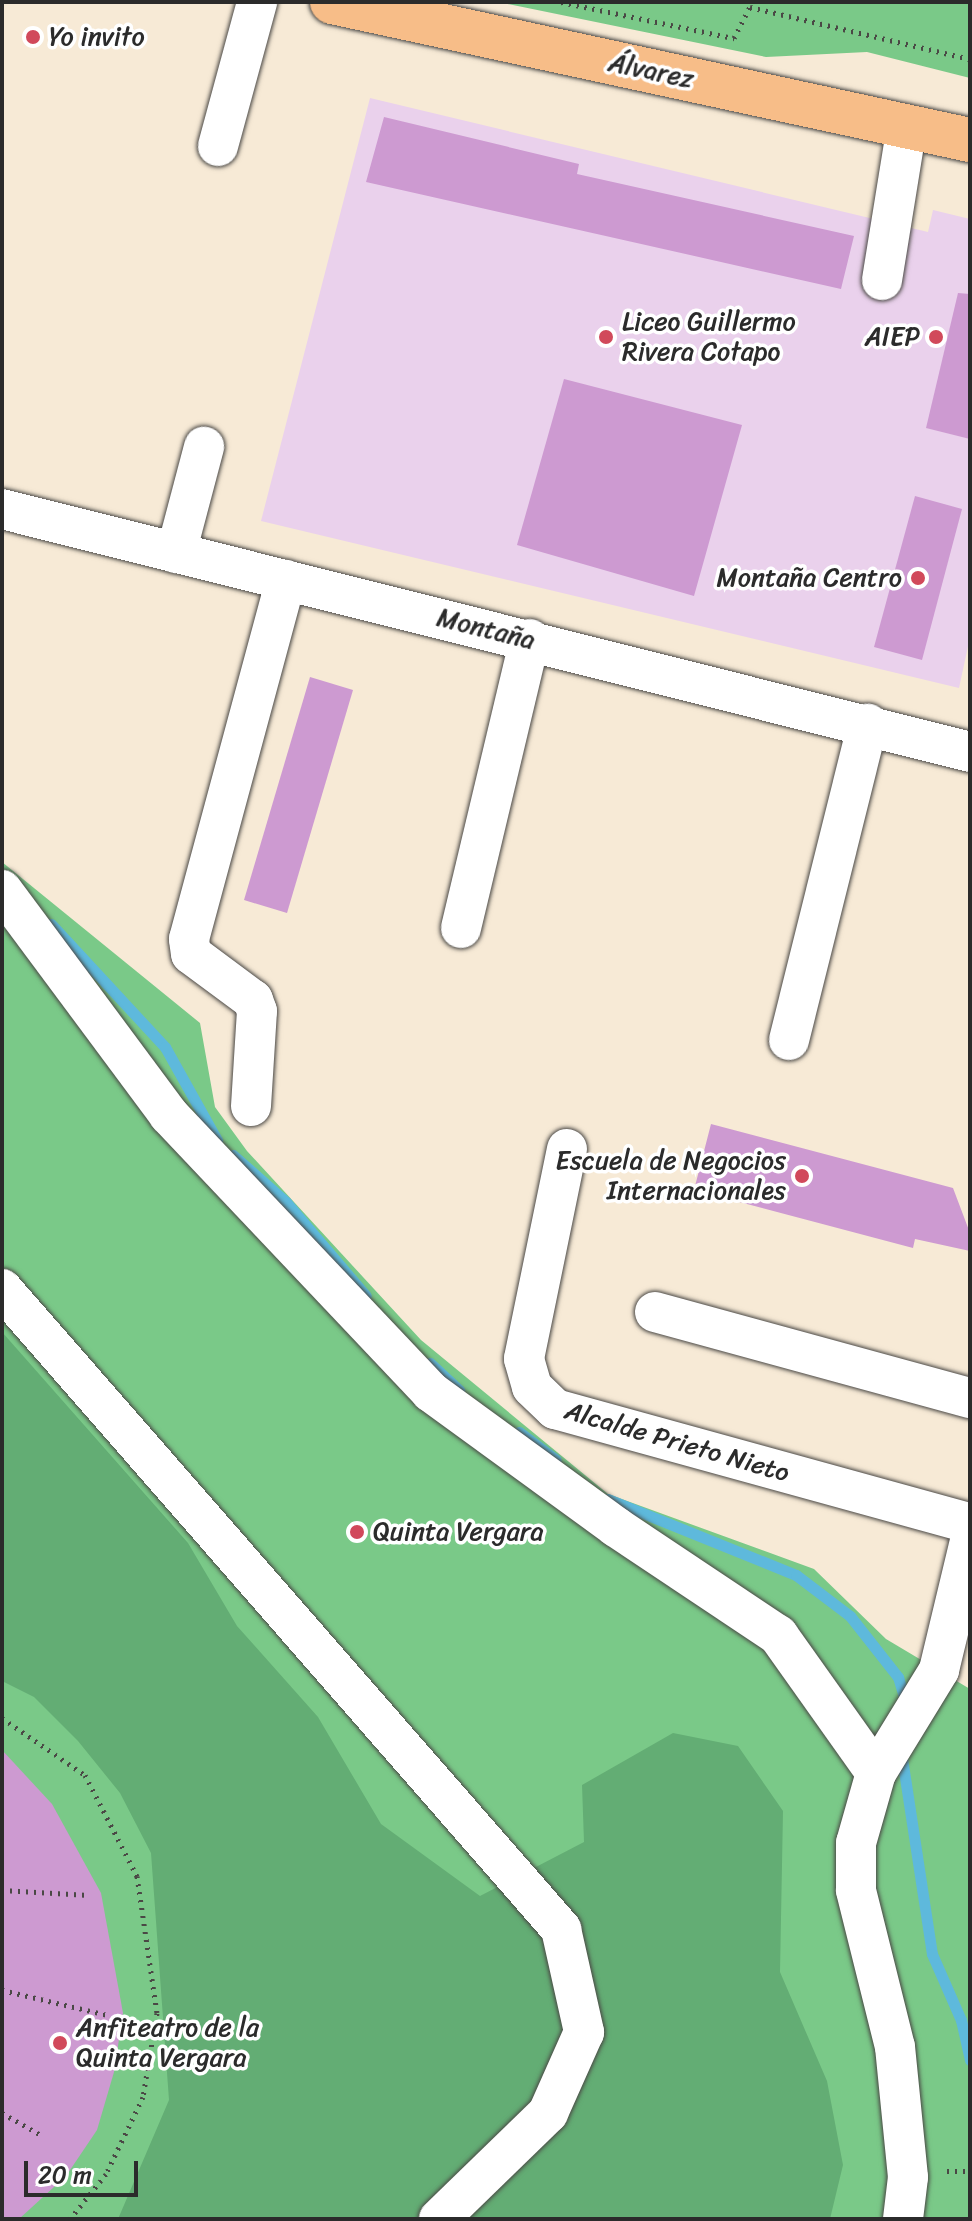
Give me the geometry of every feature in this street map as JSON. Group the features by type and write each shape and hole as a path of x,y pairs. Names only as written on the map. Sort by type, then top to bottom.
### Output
{"main road":[{"name":"Álvarez","path":"332,2 970,140"}],"street":[{"path":"218,146 257,2"},
{"path":"882,280 907,126"},
{"path":"176,553 204,447"},
{"name":"Montaña","path":"2,509 530,639 970,752"},
{"path":"251,1106 257,1011 253,1000 191,954 189,939 286,580"},
{"path":"461,928 530,639"},
{"path":"789,1040 868,724"},
{"path":"2,890 169,1115 431,1392 616,1527 778,1635 887,1758"},
{"name":"Alcalde Prieto Nieto","path":"567,1149 524,1359 532,1387 555,1409 970,1523"},
{"path":"2,1289 561,1929 584,2032 548,2113 439,2219"},
{"path":"655,1312 970,1398"},
{"path":"903,2219 908,2177 895,2047 856,1890 856,1843 887,1758 921,1706 939,1670 970,1541"}],"path":[{"path":"561,2 734,38 750,7 970,59"},
{"path":"2,1718 85,1775 137,1876 157,2013 143,2097 106,2174 70,2219"},
{"path":"2,1890 89,1895"},
{"path":"2,1990 108,2015"},
{"path":"2,2113 41,2135"},
{"path":"958,2170 970,2171"}],"shaded area":[{"name":"Liceo Guillermo Rivera Cotapo","path":"370,98 928,232 933,210 970,219 970,637 959,688 261,521"}],"green space":[{"path":"498,2 970,2 970,78 867,52 766,57"},
{"name":"Quinta Vergara","path":"2,862 200,1023 215,1107 247,1151 421,1340 608,1494 814,1569 886,1639 970,1689 970,2219 2,2219"},
{"path":"2,1332 188,1543 237,1626 318,1717 381,1824 480,1896 584,1842 582,1785 673,1733 738,1746 783,1811 780,1972 827,2081 843,2165 830,2219 118,2219 169,2100 151,1853 120,1793 78,1741 34,1697 2,1681"}],"building":[{"path":"384,117 579,164 577,174 854,236 841,289 366,182"},
{"path":"958,293 970,294 970,439 926,428"},
{"path":"564,379 742,425 694,596 517,545"},
{"name":"Montaña Centro","path":"915,496 962,509 922,660 874,647"},
{"path":"310,677 353,690 287,913 244,900"},
{"name":"Escuela de Negocios Internacionales","path":"711,1124 953,1188 970,1233 970,1251 915,1239 913,1248 694,1190"},
{"name":"Anfiteatro de la Quinta Vergara","path":"2,1750 52,1804 101,1893 123,2013 114,2072 97,2130 66,2176 19,2219 2,2219"}],"waterway":[{"path":"51,924 165,1047 217,1140"},
{"path":"233,1155 286,1202 366,1296"},
{"path":"430,1363 459,1390"},
{"path":"519,1432 556,1460"},
{"path":"608,1499 796,1575 850,1616 898,1677 907,1706"},
{"path":"902,1758 932,1954 961,2020 970,2060"}],"place":[{"name":"Yo invito","path":"33,37"},
{"name":"Liceo Guillermo Rivera Cotapo","path":"606,337"},
{"name":"AIEP","path":"936,337"},
{"name":"Montaña Centro","path":"918,578"},
{"name":"Escuela de Negocios Internacionales","path":"802,1176"},
{"name":"Quinta Vergara","path":"357,1532"},
{"name":"Anfiteatro de la Quinta Vergara","path":"60,2043"}]}
